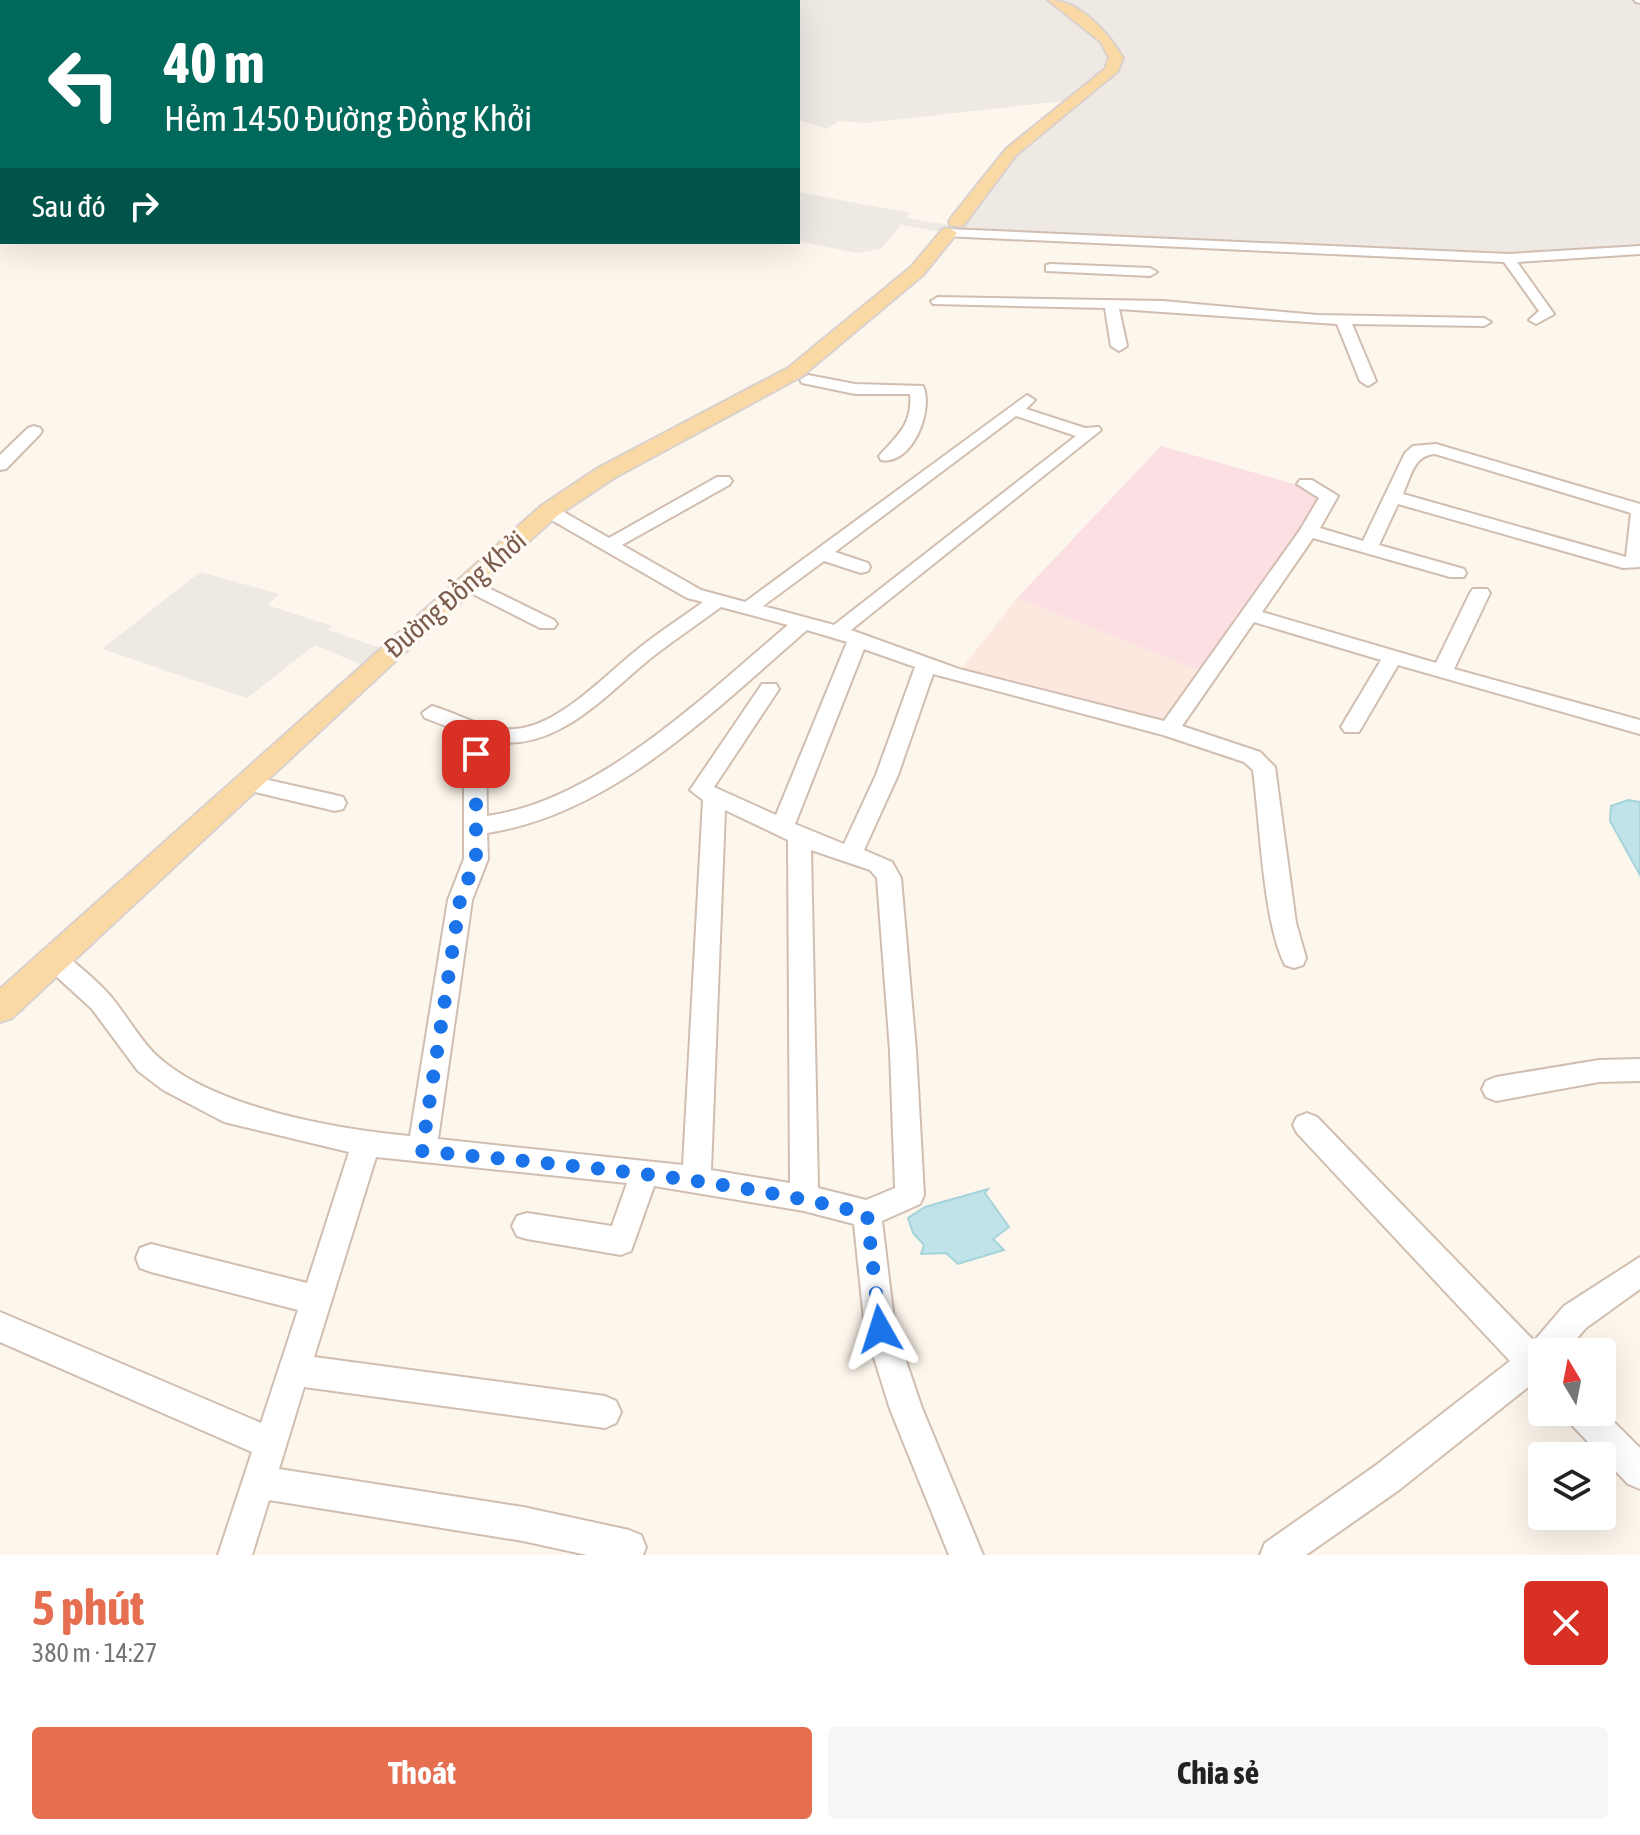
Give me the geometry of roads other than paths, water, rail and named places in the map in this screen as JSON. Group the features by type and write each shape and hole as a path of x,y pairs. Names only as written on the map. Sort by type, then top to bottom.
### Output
{"main road":[{"name":"Đường Đồng Khởi","path":"0,1009 466,583 549,511 606,473 795,372 868,315 917,271 1011,152 1111,71 1116,58 1106,40 1054,0"}],"street":[{"path":"953,227 1508,258 1640,250"},
{"path":"1508,258 1546,311 1547,314 1536,320"},
{"path":"1051,268 1150,272"},
{"path":"938,301 1111,303 1343,320 1484,322"},
{"path":"1111,303 1119,346"},
{"path":"1343,320 1368,381"},
{"path":"808,380 868,390 917,389 914,426 910,436 887,456"},
{"path":"749,608 1020,405 1090,432 837,632"},
{"path":"0,465 34,431"},
{"path":"1369,548 1391,496 1411,457 1419,450 1436,449 1640,511 1635,562 1630,564 1391,496"},
{"path":"608,546 723,481"},
{"path":"1169,729 1309,531 1329,496 1306,484"},
{"path":"549,511 694,594 837,632 926,664 1083,709 1169,729 1252,757 1264,767 1284,923 1294,958"},
{"path":"1309,531 1457,573"},
{"path":"822,554 861,567"},
{"path":"466,583 547,624"},
{"path":"1442,672 1480,593"},
{"path":"432,713 475,730 515,736 538,732 559,721 719,600"},
{"path":"1251,615 1640,727"},
{"path":"477,826 512,821 547,810 648,754 803,623"},
{"path":"804,1198 790,832 858,639"},
{"path":"1352,727 1393,657"},
{"path":"851,854 887,775 926,664"},
{"path":"54,959 101,1002 141,1057 173,1082 224,1110 366,1144 645,1172 804,1198 867,1214 910,1195 903,1051 889,878 884,868 790,832 714,797 701,787 769,689"},
{"path":"422,1151 460,900 476,859 475,730"},
{"path":"246,783 335,803"},
{"path":"696,1180 714,797"},
{"path":"1496,1089 1599,1071 1640,1070"},
{"path":"1307,1125 1528,1348"},
{"path":"235,1555 366,1144"},
{"path":"527,1226 621,1241 645,1172"},
{"path":"867,1214 880,1329 906,1409 966,1555"},
{"path":"151,1258 315,1300"},
{"path":"1559,1338 1575,1317 1640,1271"},
{"path":"0,1327 270,1443"},
{"path":"293,1370 605,1412"},
{"path":"1277,1555 1387,1478 1528,1371"},
{"path":"1595,1426 1640,1472"},
{"path":"258,1482 523,1524 629,1547"}],"water":[{"path":"1628,800 1640,802 1640,875 1610,821 1611,806"},
{"path":"988,1189 985,1193 1009,1227 993,1239 1004,1250 958,1264 946,1253 921,1254 924,1245 913,1233 908,1218 925,1207"}]}
